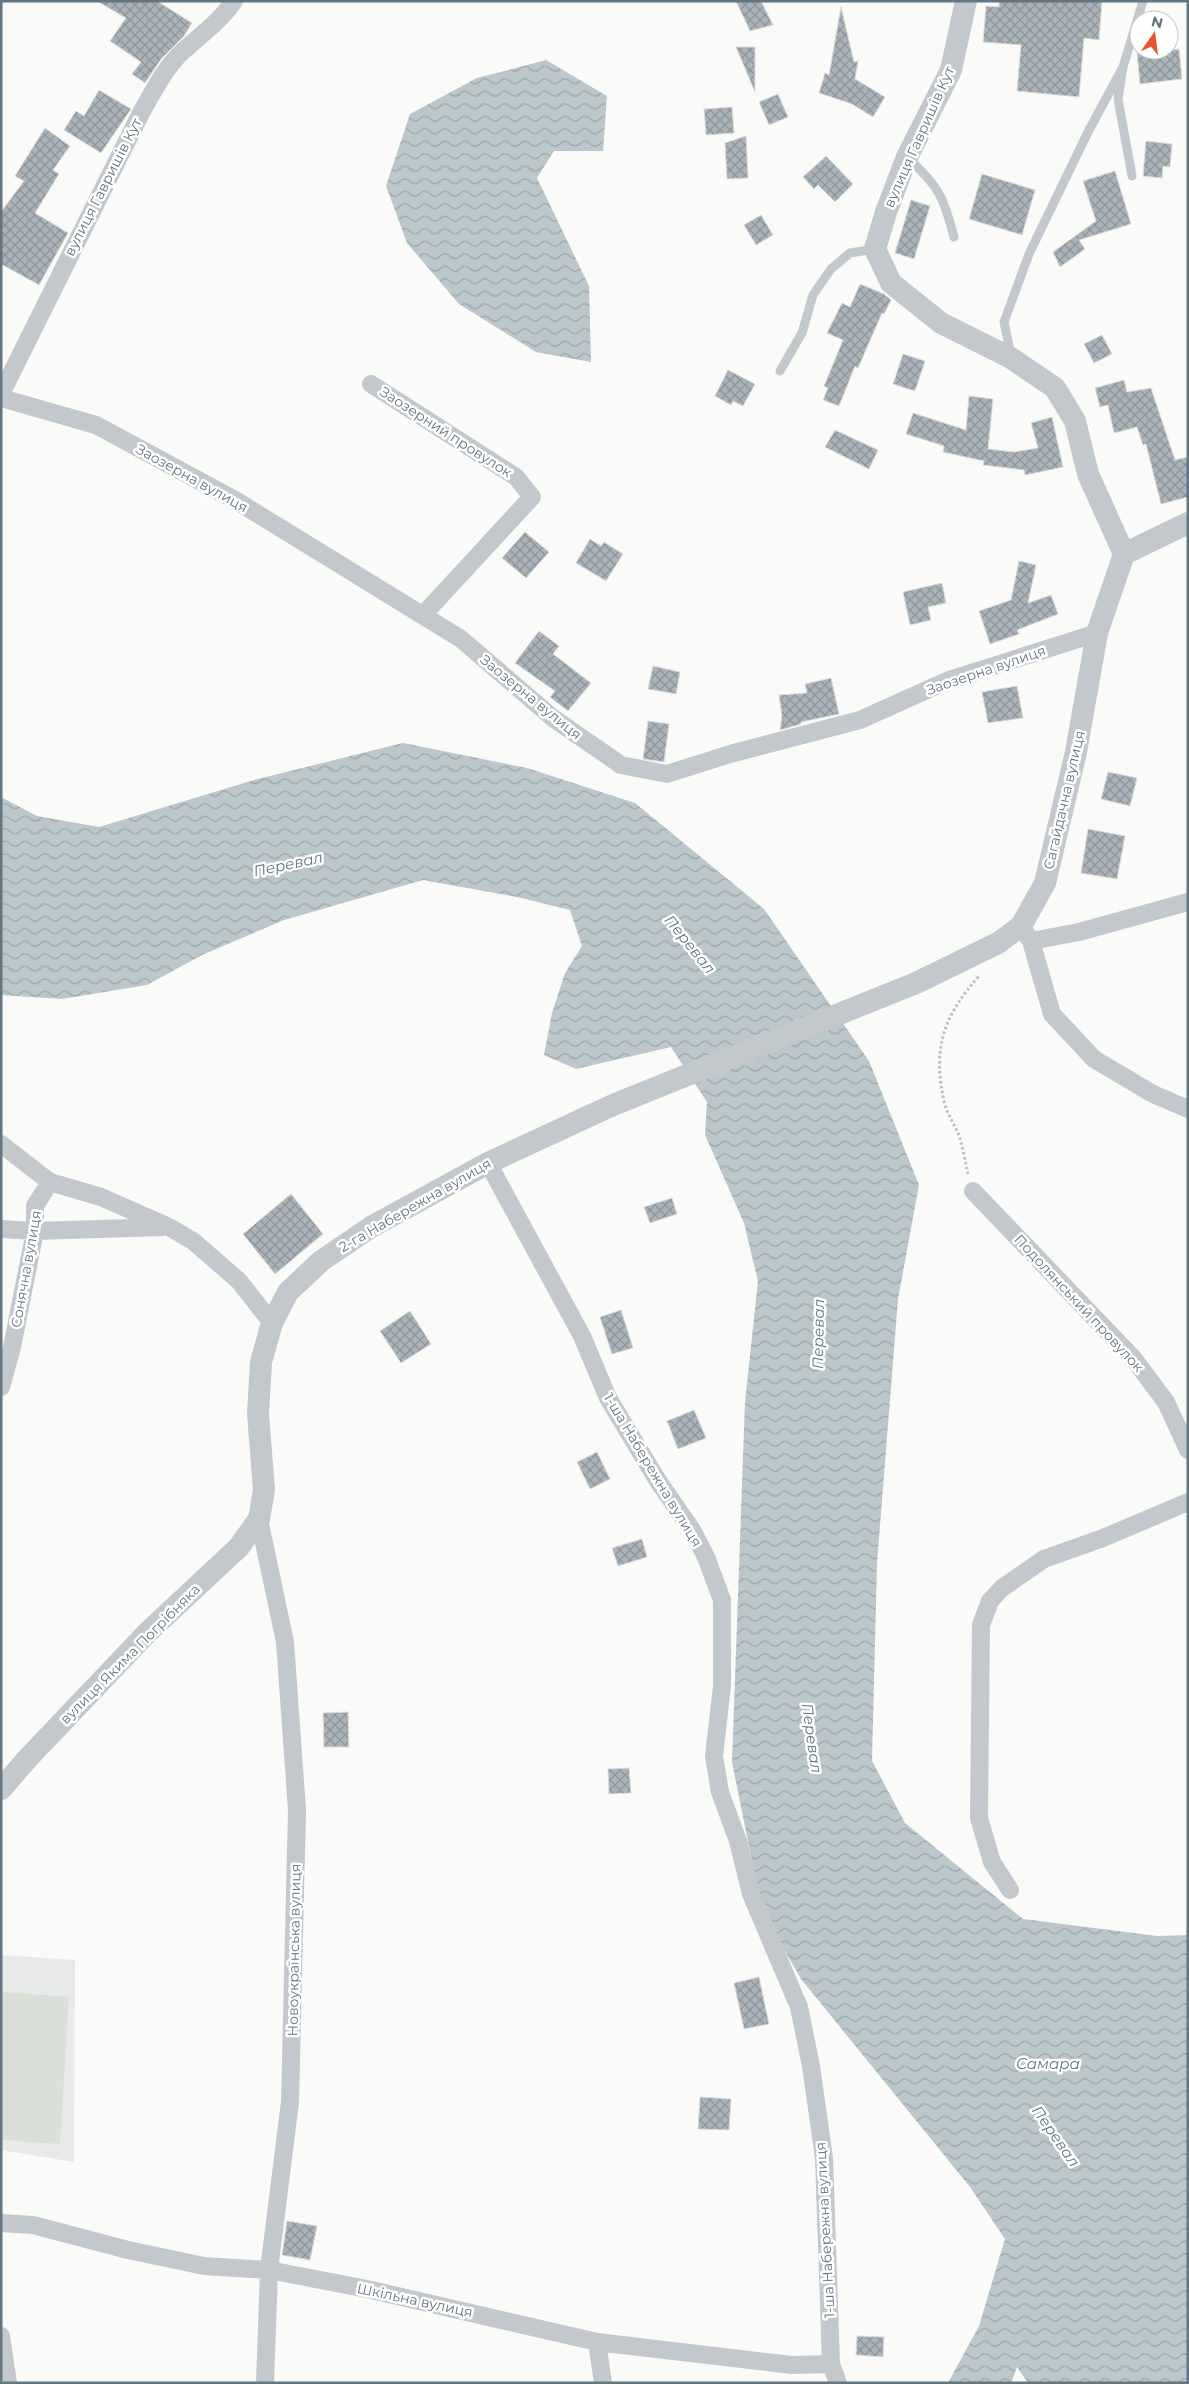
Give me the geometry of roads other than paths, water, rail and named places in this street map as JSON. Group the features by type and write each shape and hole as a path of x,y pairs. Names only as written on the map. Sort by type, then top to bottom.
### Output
{"street":[{"name":"вулиця Гавришів Кут","path":"1,394 141,112 166,70 181,52 223,16 234,1"},
{"name":"вулиця Гавришів Кут","path":"876,249 886,212 907,157 950,70 966,1"},
{"path":"876,249 891,283 941,323 1011,358 1055,388 1075,421 1088,474 1124,554 1188,523"},
{"name":"Заозерний провулок","path":"371,384 516,477 532,496 424,615"},
{"name":"Заозерна вулиця","path":"1,398 96,425 234,500 461,639 553,718 621,765 667,774 730,754 860,720 950,680 1097,633"},
{"name":"Сагайдачна вулиця","path":"1026,934 1044,883 1076,752 1097,633 1124,554"},
{"name":"Сагайдачна вулиця","path":"916,983 998,943 1026,934 1079,932 1188,902"},
{"path":"1026,934 1052,1014 1094,1059 1153,1094 1188,1109"},
{"name":"2-га Набережна вулиця","path":"259,1520 264,1490 258,1414 260,1371 272,1323 288,1292 321,1261 371,1227 488,1163 613,1105 916,983"},
{"path":"1,1144 50,1182 101,1196 169,1227 193,1241 239,1281 272,1323"},
{"name":"1-ша Набережна вулиця","path":"488,1163 582,1336 608,1398 658,1481 692,1530 706,1557 722,1600 722,1686 714,1756 720,1792 738,1841 750,1894 799,2007 809,2057 824,2158 831,2364 838,2383"},
{"name":"Сонячна вулиця","path":"1,1387 12,1347 35,1231 35,1206 50,1182"},
{"name":"Подолянський провулок","path":"972,1191 1133,1358 1166,1402 1188,1450"},
{"path":"1,1229 35,1231 169,1227"},
{"path":"1010,1890 992,1862 979,1818 981,1625 990,1601 1002,1588 1044,1559 1103,1538 1188,1502"},
{"name":"вулиця Якима Погрібняка","path":"1,1789 29,1756 147,1633 239,1547 259,1520"},
{"name":"Новоукраїнська вулиця","path":"259,1520 285,1642 297,1810 290,2102 269,2270 265,2383"},
{"name":"Шкільна вулиця","path":"1,2223 33,2225 128,2250 204,2266 269,2270 367,2289 597,2342 792,2365 831,2364"},
{"path":"1,2336 8,2383"},
{"path":"597,2342 604,2383"}],"lane":[{"path":"1132,176 1118,98 1123,67 1143,1"},
{"path":"1011,358 1004,322 1029,254 1088,132 1123,67"},
{"path":"907,157 932,180 944,200 954,237"},
{"path":"780,371 802,333 813,294 831,269 850,253 876,249"}],"water":[{"path":"546,60 607,96 603,151 554,151 537,178 589,286 591,362 536,352 459,304 407,243 386,186 410,114 477,78"},
{"name":"Самара","path":"403,743 527,768 635,803 764,909 869,1061 919,1185 898,1299 877,1563 872,1761 905,1823 1023,1919 1157,1936 1188,1935 1188,2383 1028,2383 1017,2367 1011,2383 948,2383 979,2326 1005,2239 970,2187 801,1979 762,1911 732,1762 745,1402 758,1281 744,1223 705,1135 707,1102 671,1047 576,1069 544,1055 552,1013 565,973 582,946 570,910 517,897 423,880 284,920 202,955 147,985 62,999 1,995 1,797 37,816 99,827 254,780"}],"water label":[{"name":"Перевал","path":"288,864"},
{"name":"Перевал","path":"690,944"},
{"name":"Перевал","path":"818,1334"},
{"name":"Перевал","path":"812,1738"},
{"name":"Перевал","path":"1056,2136"}]}
